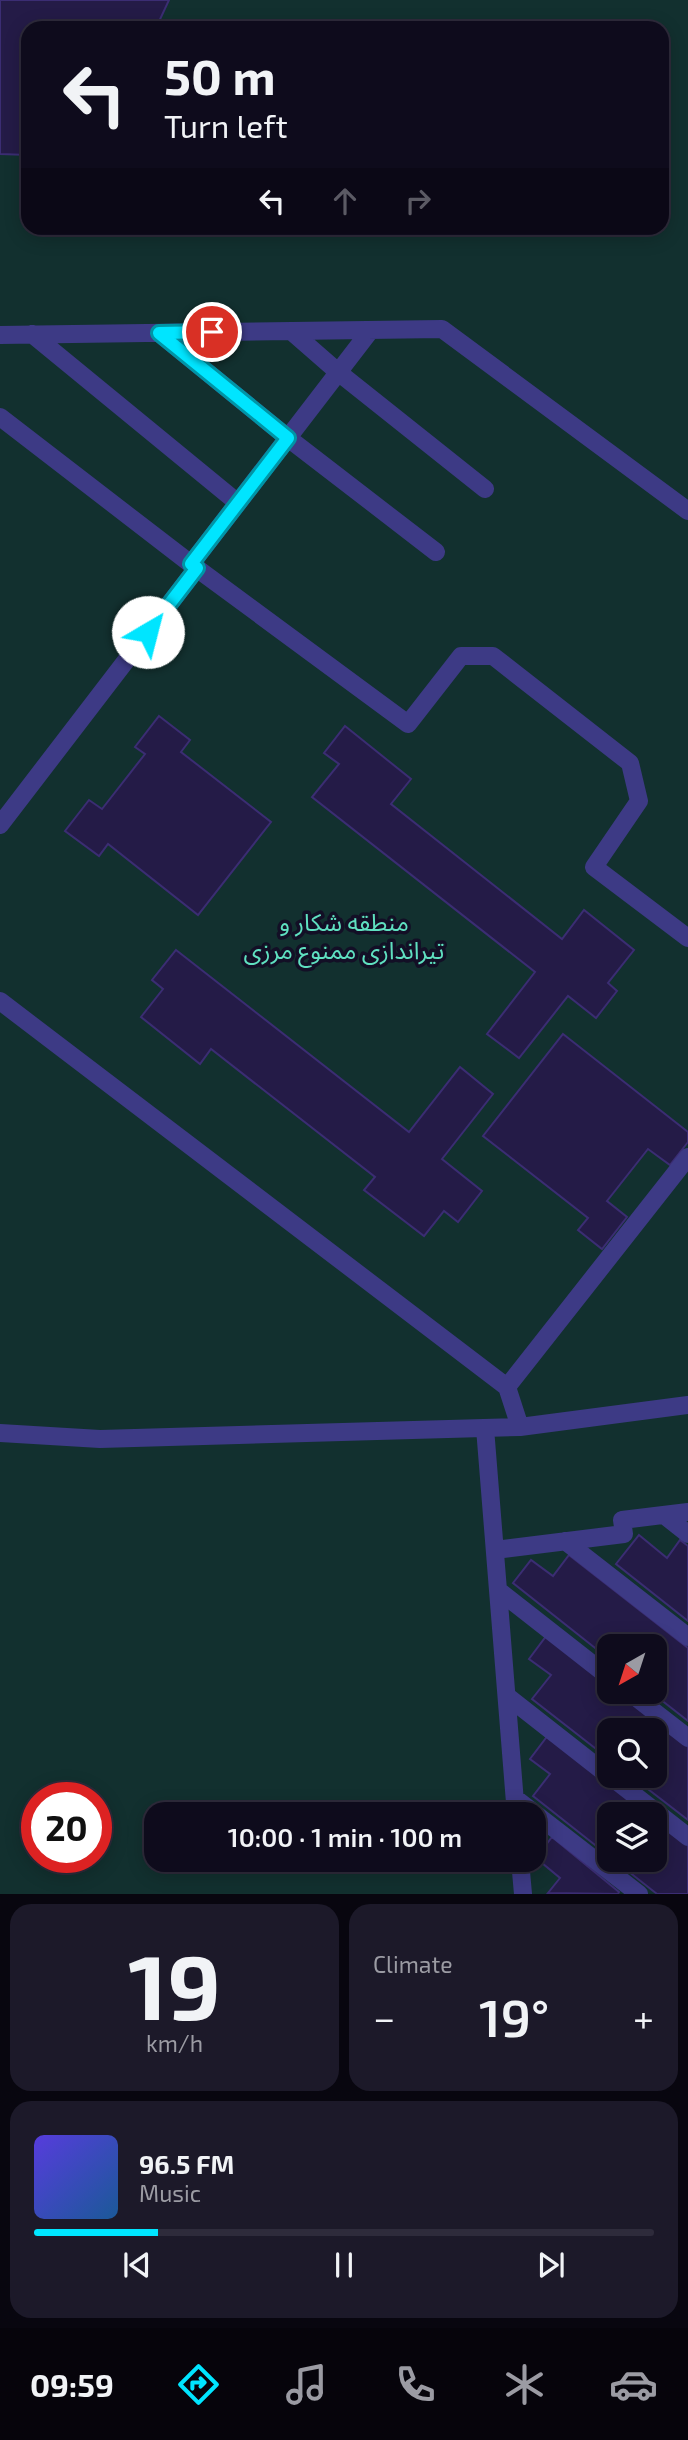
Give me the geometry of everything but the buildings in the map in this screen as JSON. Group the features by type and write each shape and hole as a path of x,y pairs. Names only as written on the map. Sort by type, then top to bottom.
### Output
{"lane":[{"path":"0,335 442,329 688,511"},
{"path":"291,331 338,372 485,489"},
{"path":"0,825 238,503 370,331"},
{"path":"159,333 288,438 436,552"},
{"path":"32,334 238,503"},
{"path":"0,417 194,566 408,724 461,656 493,656 629,763 639,801 594,867 688,938"},
{"path":"0,1001 507,1387 520,1427"},
{"path":"507,1387 688,1157"},
{"path":"0,1433 100,1438 520,1427 688,1405"},
{"path":"485,1428 515,1802"},
{"path":"495,1550 624,1534 622,1520 688,1512"},
{"path":"664,1515 688,1534"},
{"path":"565,1541 688,1637"},
{"path":"498,1590 597,1668"},
{"path":"507,1696 597,1767"},
{"path":"644,1704 688,1738"},
{"path":"625,1788 688,1837"},
{"path":"546,1828 639,1894"},
{"path":"521,1872 523,1894"}],"green space":[{"name":"منطقه شکار و تیراندازی ممنوع مرزی","path":"0,0 688,0 688,1894 0,1894"}],"route":[{"path":"148,632 197,568 191,564 288,438 159,333 212,332"}]}
